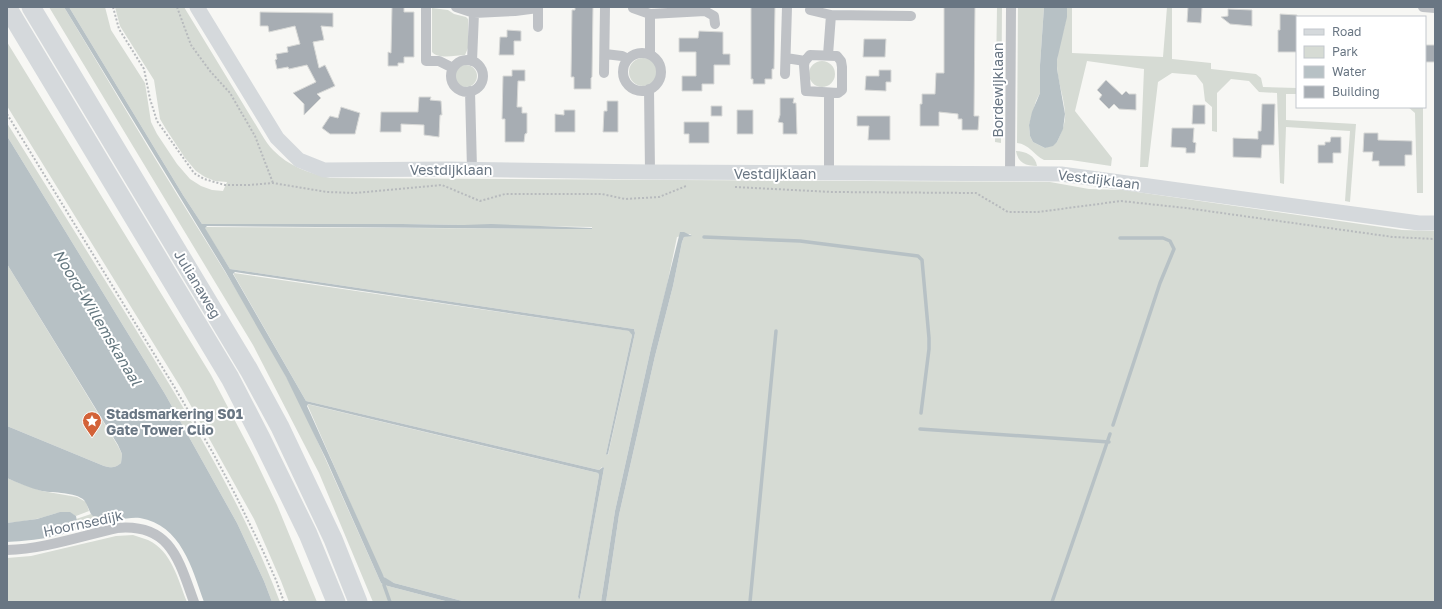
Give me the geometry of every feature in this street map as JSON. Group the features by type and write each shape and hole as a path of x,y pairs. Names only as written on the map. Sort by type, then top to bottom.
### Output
{"highway":[{"name":"Julianaweg","path":"7,7 230,378 301,520 336,602"},
{"name":"Julianaweg","path":"32,7 249,370 283,434 333,539 358,602"}],"street":[{"name":"Vestdijklaan","path":"197,7 277,138 299,160 324,170 472,169 650,172 1061,174 1435,224"},
{"path":"426,7 426,61 440,61 453,68"},
{"path":"456,7 474,12 515,11 538,8 538,27"},
{"path":"604,73 605,7"},
{"path":"786,74 787,7"},
{"name":"Bordewijklaan","path":"1010,173 1011,7"},
{"path":"1423,7 1435,8"},
{"path":"633,8 650,14 705,11 714,16 714,24"},
{"path":"810,10 831,15 911,16"},
{"path":"472,61 474,12"},
{"path":"650,14 650,54"},
{"path":"828,55 831,15"},
{"path":"638,53 650,54 660,65 660,79 656,85 649,89 642,91 635,89 629,85 625,79 623,72 624,65 628,59 638,53"},
{"path":"605,54 622,56 628,59"},
{"path":"810,55 837,56 841,61 842,67 842,90 838,94 806,91 805,61 810,55"},
{"path":"786,58 805,61"},
{"path":"461,61 472,61 478,64 482,70 481,83 470,91 458,89 451,80 453,68 461,61"},
{"path":"649,89 650,172"},
{"path":"470,91 472,169"},
{"path":"828,173 829,93"},
{"name":"Hoornsedijk","path":"7,550 32,548 117,528 126,527 144,530 161,538 174,551 180,563 194,602"}],"path":[{"path":"113,7 119,29 144,69 150,99 157,121 194,173 204,179 225,185 273,183 328,192 355,193 442,185 480,201 505,194 602,194 625,199 659,197 687,186"},
{"path":"177,7 191,45 210,72 230,93 255,136 273,183"},
{"path":"7,114 167,374 209,446 263,551 284,602"},
{"path":"734,187 832,192 976,193 1008,212 1038,212 1121,201 1186,208 1393,237 1435,239"}],"green space":[{"path":"49,7 64,7 262,334 294,391 308,420 381,583 449,602 373,602 319,473 253,345"},
{"path":"69,7 105,7 111,30 145,83 151,122 157,134 177,164 190,179 201,186 212,190 223,191 227,182 215,181 196,171 185,158 166,129 160,119 154,80 120,26 115,7 184,7 270,147 279,156 292,165 314,174 330,178 1050,182 1089,189 1123,190 1402,230 1435,231 1435,602 606,602 619,515 655,356 673,286 682,242 684,237 691,235 690,234 677,237 615,511 601,602 466,602 394,583 386,579 381,573 307,404 598,473 599,475 578,598 580,598 604,468 602,467 599,470 306,401 234,273 630,331 632,335 606,454 608,455 635,333 634,329 230,269 205,227 592,229 592,227 402,224 202,224"},
{"path":"997,7 1002,7 1001,143 995,142"},
{"path":"1018,7 1044,7 1040,65 1040,93 1029,125 1030,136 1033,142 1045,148 1057,142 1064,124 1064,106 1057,61 1066,21 1067,7 1072,7 1072,53 1163,57 1167,7 1172,7 1172,59 1211,63 1211,69 1256,74 1261,78 1263,87 1296,88 1296,94 1286,94 1286,120 1356,124 1350,202 1345,201 1350,131 1286,127 1284,184 1280,183 1277,93 1259,92 1249,81 1231,79 1217,93 1217,132 1212,131 1212,107 1205,101 1203,84 1196,75 1172,73 1158,82 1148,167 1140,167 1144,69 1087,61 1075,111 1112,158 1111,166 1071,160 1044,160 1025,145 1017,143"},
{"path":"432,8 448,10 468,19 468,48 465,55 439,56 432,52"},
{"path":"7,42 211,375 254,457 277,505 317,602 289,602 254,519 181,388 7,106"},
{"path":"643,58 653,62 657,72 653,82 643,86 633,82 629,72 633,62"},
{"path":"822,61 831,65 835,74 831,83 822,87 813,83 809,74 813,65"},
{"path":"466,65 474,68 477,76 474,84 466,87 458,84 455,76 458,68"},
{"path":"1409,108 1423,108 1423,193 1417,193 1415,113"},
{"path":"7,123 194,426 232,495 280,602 272,602 237,523 165,394 7,136"},
{"path":"1016,151 1030,155 1035,159 1037,166 1023,163"},
{"path":"7,264 118,446 122,454 121,463 117,466 104,466 7,426"},
{"path":"7,478 42,491 77,497 86,502 89,511 76,516 71,513 61,512 41,518 7,523"},
{"path":"91,514 103,518 73,531 78,527 76,519"},
{"path":"133,535 148,540 163,551 173,567 187,602 7,602 7,558 31,556 116,536"}],"water":[{"path":"64,7 69,7 202,224 491,224 592,228 207,226 205,228 230,269 634,329 635,333 607,455 632,335 629,331 235,272 233,274 306,401 599,470 603,467 579,599 578,597 599,475 598,473 308,404 307,406 384,577 394,583 466,602 449,602 381,583 326,459 286,377 225,271"},
{"path":"1044,7 1067,7 1067,17 1057,60 1057,69 1065,114 1063,129 1057,142 1053,146 1045,148 1033,142 1030,136 1029,125 1032,112 1040,93 1040,65"},
{"name":"Noord-Willemskanaal","path":"7,136 165,394 237,523 272,602 204,602 195,576 183,550 166,529 154,522 140,518 112,519 93,516 84,500 80,497 70,494 42,491 7,478 7,426 104,466 115,467 119,465 121,463 122,454 118,445 7,264"},
{"path":"680,232 684,232 692,236 684,237 682,242 619,515 606,602 601,602 615,511 651,348"},
{"path":"60,512 70,512 76,516 78,527 72,531 55,536 34,540 7,542 7,523 37,519"}],"building":[{"path":"392,7 404,7 404,12 414,12 414,57 404,57 404,63 398,63 398,66 388,66 388,52 391,53"},
{"path":"575,7 593,7 591,89 574,89 574,77 571,77 572,10 575,10"},
{"path":"751,7 775,7 774,69 772,69 772,79 765,79 765,84 753,84 753,79 751,79"},
{"path":"944,7 975,7 974,116 979,116 978,130 962,130 962,119 958,119 958,114 939,112 939,126 920,126 920,104 922,104 922,94 935,94 936,73 944,73"},
{"path":"1188,7 1202,7 1201,23 1187,22"},
{"path":"1228,9 1252,10 1252,26 1230,24 1221,17 1228,16"},
{"path":"260,12 333,13 333,27 321,26 324,40 313,42 319,68 325,65 335,86 317,94 321,98 304,115 304,104 293,93 316,82 307,65 289,69 288,67 277,69 275,60 277,59 276,54 288,52 287,47 300,44 295,26 269,32 268,26 260,26"},
{"path":"1280,14 1297,15 1296,52 1278,52 1278,30 1280,30"},
{"path":"507,30 521,31 521,41 514,41 514,55 499,55 500,37 507,37"},
{"path":"699,31 723,32 723,54 730,54 730,65 714,65 714,84 702,84 702,91 682,91 682,76 696,76 696,52 679,52 679,38 698,38"},
{"path":"864,39 886,39 885,57 863,57"},
{"path":"1426,45 1435,45 1435,62 1426,62"},
{"path":"512,70 525,70 525,81 518,81 517,107 522,107 522,113 527,113 527,133 525,134 524,142 505,142 505,119 502,119 503,76 512,76"},
{"path":"879,70 891,70 891,82 886,82 886,91 865,90 866,76 879,76"},
{"path":"1106,80 1122,95 1126,91 1129,94 1136,94 1136,110 1119,109 1114,104 1109,109 1099,99 1102,95 1097,90"},
{"path":"419,97 431,97 430,100 441,101 442,115 440,115 439,137 424,135 424,125 401,124 401,132 380,132 381,112 418,112"},
{"path":"780,98 794,98 793,103 796,103 797,134 783,134 783,123 778,122 780,115"},
{"path":"607,101 618,101 618,132 603,132 604,111 607,111"},
{"path":"1262,104 1275,104 1274,145 1262,145 1261,158 1233,157 1233,138 1258,139 1258,131 1261,131"},
{"path":"1193,105 1205,105 1205,124 1192,124"},
{"path":"711,106 722,106 722,116 711,116"},
{"path":"341,107 360,113 355,134 330,134 322,128 330,116 338,118"},
{"path":"564,110 575,110 575,132 555,132 555,114 564,115"},
{"path":"737,110 753,110 753,134 737,134"},
{"path":"857,116 890,116 890,140 868,140 869,126 857,126"},
{"path":"684,122 709,122 709,143 689,143 689,134 684,134"},
{"path":"1172,128 1194,128 1193,142 1196,143 1195,153 1186,153 1186,148 1171,147"},
{"path":"1364,133 1378,133 1378,140 1412,141 1412,155 1405,155 1405,166 1379,166 1379,161 1372,161 1373,152 1363,152"},
{"path":"1331,137 1341,137 1341,153 1333,153 1333,163 1318,163 1318,145 1325,145 1325,142 1330,142"}],"waterway":[{"path":"704,237 800,241 918,256 922,260 929,338 921,413"},
{"path":"1113,425 1160,283 1174,249 1170,241 1163,238 1120,238"},
{"path":"750,602 776,331"},
{"path":"920,429 1109,442"},
{"path":"1052,602 1110,434"},
{"path":"384,585 390,602"}],"place":[{"name":"Stadsmarkering S01 Gate Tower Clio","path":"92,438"}]}
